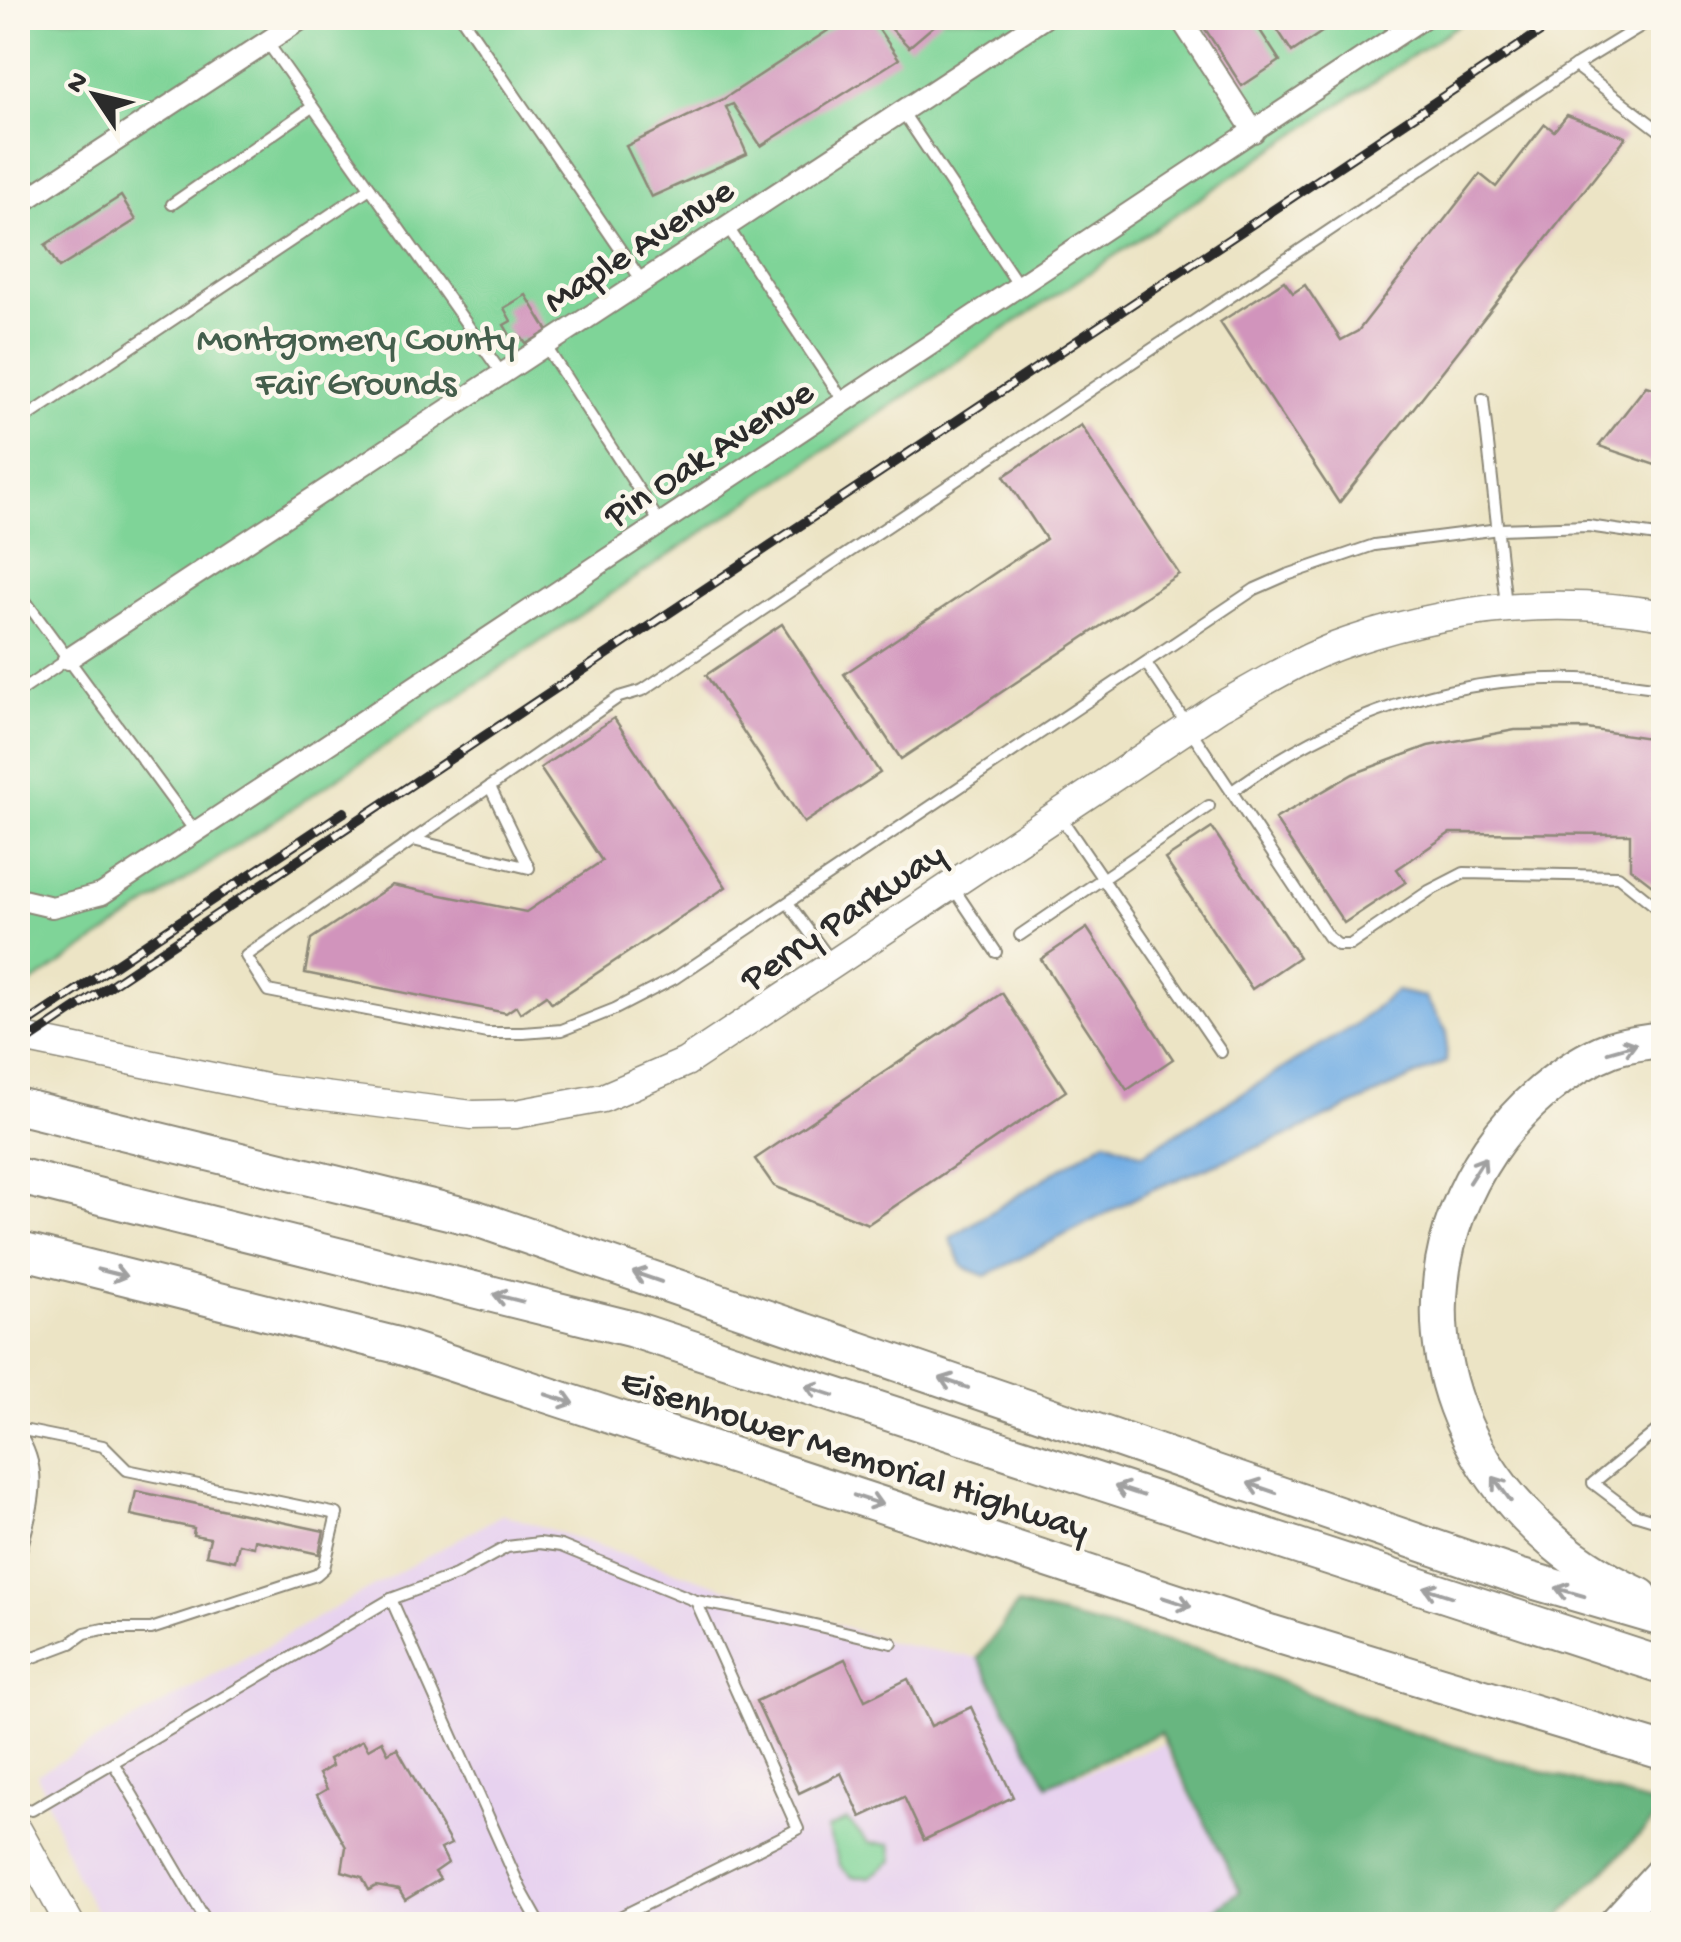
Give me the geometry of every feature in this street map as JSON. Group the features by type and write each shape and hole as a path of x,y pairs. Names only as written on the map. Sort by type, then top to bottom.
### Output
{"highway":[{"path":"1664,1039 1612,1049 1582,1064 1508,1123 1466,1186 1442,1260 1440,1344 1448,1389 1466,1432 1517,1510 1613,1584 1664,1606"},
{"path":"18,1106 475,1218 1520,1577 1664,1619"},
{"path":"18,1176 632,1329 1664,1666"},
{"name":"Eisenhower Memorial Highway","path":"18,1250 396,1345 1271,1633 1656,1750"}],"main road":[{"path":"1613,1924 1664,1868"}],"street":[{"path":"18,205 303,18"},
{"name":"Maple Avenue","path":"68,659 1044,18"},
{"path":"1180,18 1254,132"},
{"name":"Pin Oak Avenue","path":"18,899 52,906 102,894 1423,18"},
{"name":"Perry Parkway","path":"18,1036 270,1088 472,1116 516,1114 603,1098 686,1062 1189,727 1293,666 1347,642 1454,613 1506,606 1611,606 1664,614"},
{"path":"23,1834 70,1924"}],"lane":[{"path":"462,18 642,282"},
{"path":"1654,18 1575,66 643,690 618,698 246,956 268,992 487,1032 562,1030 615,1009 675,978 1255,589 1287,574 1374,545 1499,530 1588,526 1664,537"},
{"path":"267,42 502,374"},
{"path":"1575,66 1664,134"},
{"path":"172,204 312,107"},
{"path":"902,111 1019,287"},
{"path":"18,423 370,188"},
{"path":"727,226 844,403"},
{"path":"546,345 661,524"},
{"path":"1483,398 1506,606"},
{"path":"18,591 195,832"},
{"path":"18,693 68,659"},
{"path":"1146,663 1328,936 1338,945 1367,936 1429,891 1464,873 1618,876 1664,913"},
{"path":"1232,791 1273,761 1334,728 1402,701 1488,684 1577,679 1664,688"},
{"path":"413,840 529,868 490,787"},
{"path":"1020,935 1209,806"},
{"path":"1058,814 1220,1052"},
{"path":"952,885 996,952"},
{"path":"788,902 833,964"},
{"path":"1664,1425 1592,1483 1634,1514 1664,1524"},
{"path":"18,1430 36,1469 18,1562"},
{"path":"18,1430 103,1446 127,1470 337,1514 324,1568 316,1575 151,1629 85,1633 18,1663"},
{"path":"18,1484 24,1502 18,1533"},
{"path":"18,1808 23,1834 114,1764 391,1599 456,1575 507,1547 539,1544 582,1553 696,1601 892,1643"},
{"path":"391,1599 540,1924"},
{"path":"606,1924 798,1828 696,1601"},
{"path":"114,1764 208,1924"}],"shaded area":[{"path":"503,1514 892,1643 978,1658 1048,1785 1163,1744 1240,1892 1201,1924 103,1924 75,1875 37,1774"}],"green space":[{"name":"Montgomery County Fair Grounds","path":"18,18 1468,18 22,990 18,989"},
{"path":"1017,1605 1212,1653 1384,1725 1663,1807 1663,1811 1552,1924 1195,1924 1240,1891 1160,1733 1048,1785 978,1658"},
{"path":"847,1820 869,1843 891,1844 893,1861 870,1877 852,1877 840,1865 827,1829"}],"water":[{"path":"1395,991 1425,997 1447,1032 1446,1062 1293,1133 1151,1190 986,1276 963,1267 950,1238 1106,1140 1142,1154 1355,1025"}],"building":[{"path":"847,18 871,18 899,59 761,146 733,104 726,107 747,154 651,197 626,146 722,100"},
{"path":"881,18 943,18 909,47"},
{"path":"1198,18 1252,18 1280,61 1242,86"},
{"path":"1270,18 1312,18 1322,32 1292,52"},
{"path":"1567,115 1626,137 1339,503 1220,322 1284,281 1293,293 1305,285 1341,340 1358,331 1480,174 1496,187 1545,124 1554,131"},
{"path":"121,196 136,220 59,268 45,245"},
{"path":"526,295 548,331 526,344 522,338 514,342 504,325 511,321 504,308"},
{"path":"1646,386 1664,392 1664,468 1599,446"},
{"path":"1081,425 1179,574 901,759 844,674 1046,539 1004,476"},
{"path":"782,624 880,773 804,823 706,675"},
{"path":"614,718 726,887 552,1003 546,995 520,1013 516,1006 506,1013 305,973 311,939 392,885 526,912 602,861 540,768"},
{"path":"1587,729 1664,740 1664,894 1630,868 1630,834 1450,833 1397,869 1406,882 1344,923 1275,819 1353,774 1428,746 1515,730"},
{"path":"1212,828 1299,957 1252,989 1165,859"},
{"path":"1087,928 1173,1059 1127,1090 1041,959"},
{"path":"1002,993 1066,1091 868,1224 774,1186 755,1159"},
{"path":"136,1491 324,1531 319,1554 255,1540 254,1547 239,1544 235,1561 206,1555 210,1538 193,1535 194,1528 131,1515"},
{"path":"845,1659 865,1700 908,1679 931,1726 971,1707 1013,1797 924,1840 904,1797 861,1817 841,1773 799,1793 756,1701"},
{"path":"363,1740 368,1749 382,1741 388,1753 397,1748 451,1844 441,1849 448,1863 435,1872 440,1879 405,1900 399,1890 376,1886 369,1890 362,1877 342,1871 346,1847 317,1795 327,1789 319,1774 332,1766 329,1759"}],"railway":[{"path":"18,1047 1561,18"},
{"path":"32,1020 344,812"}]}
